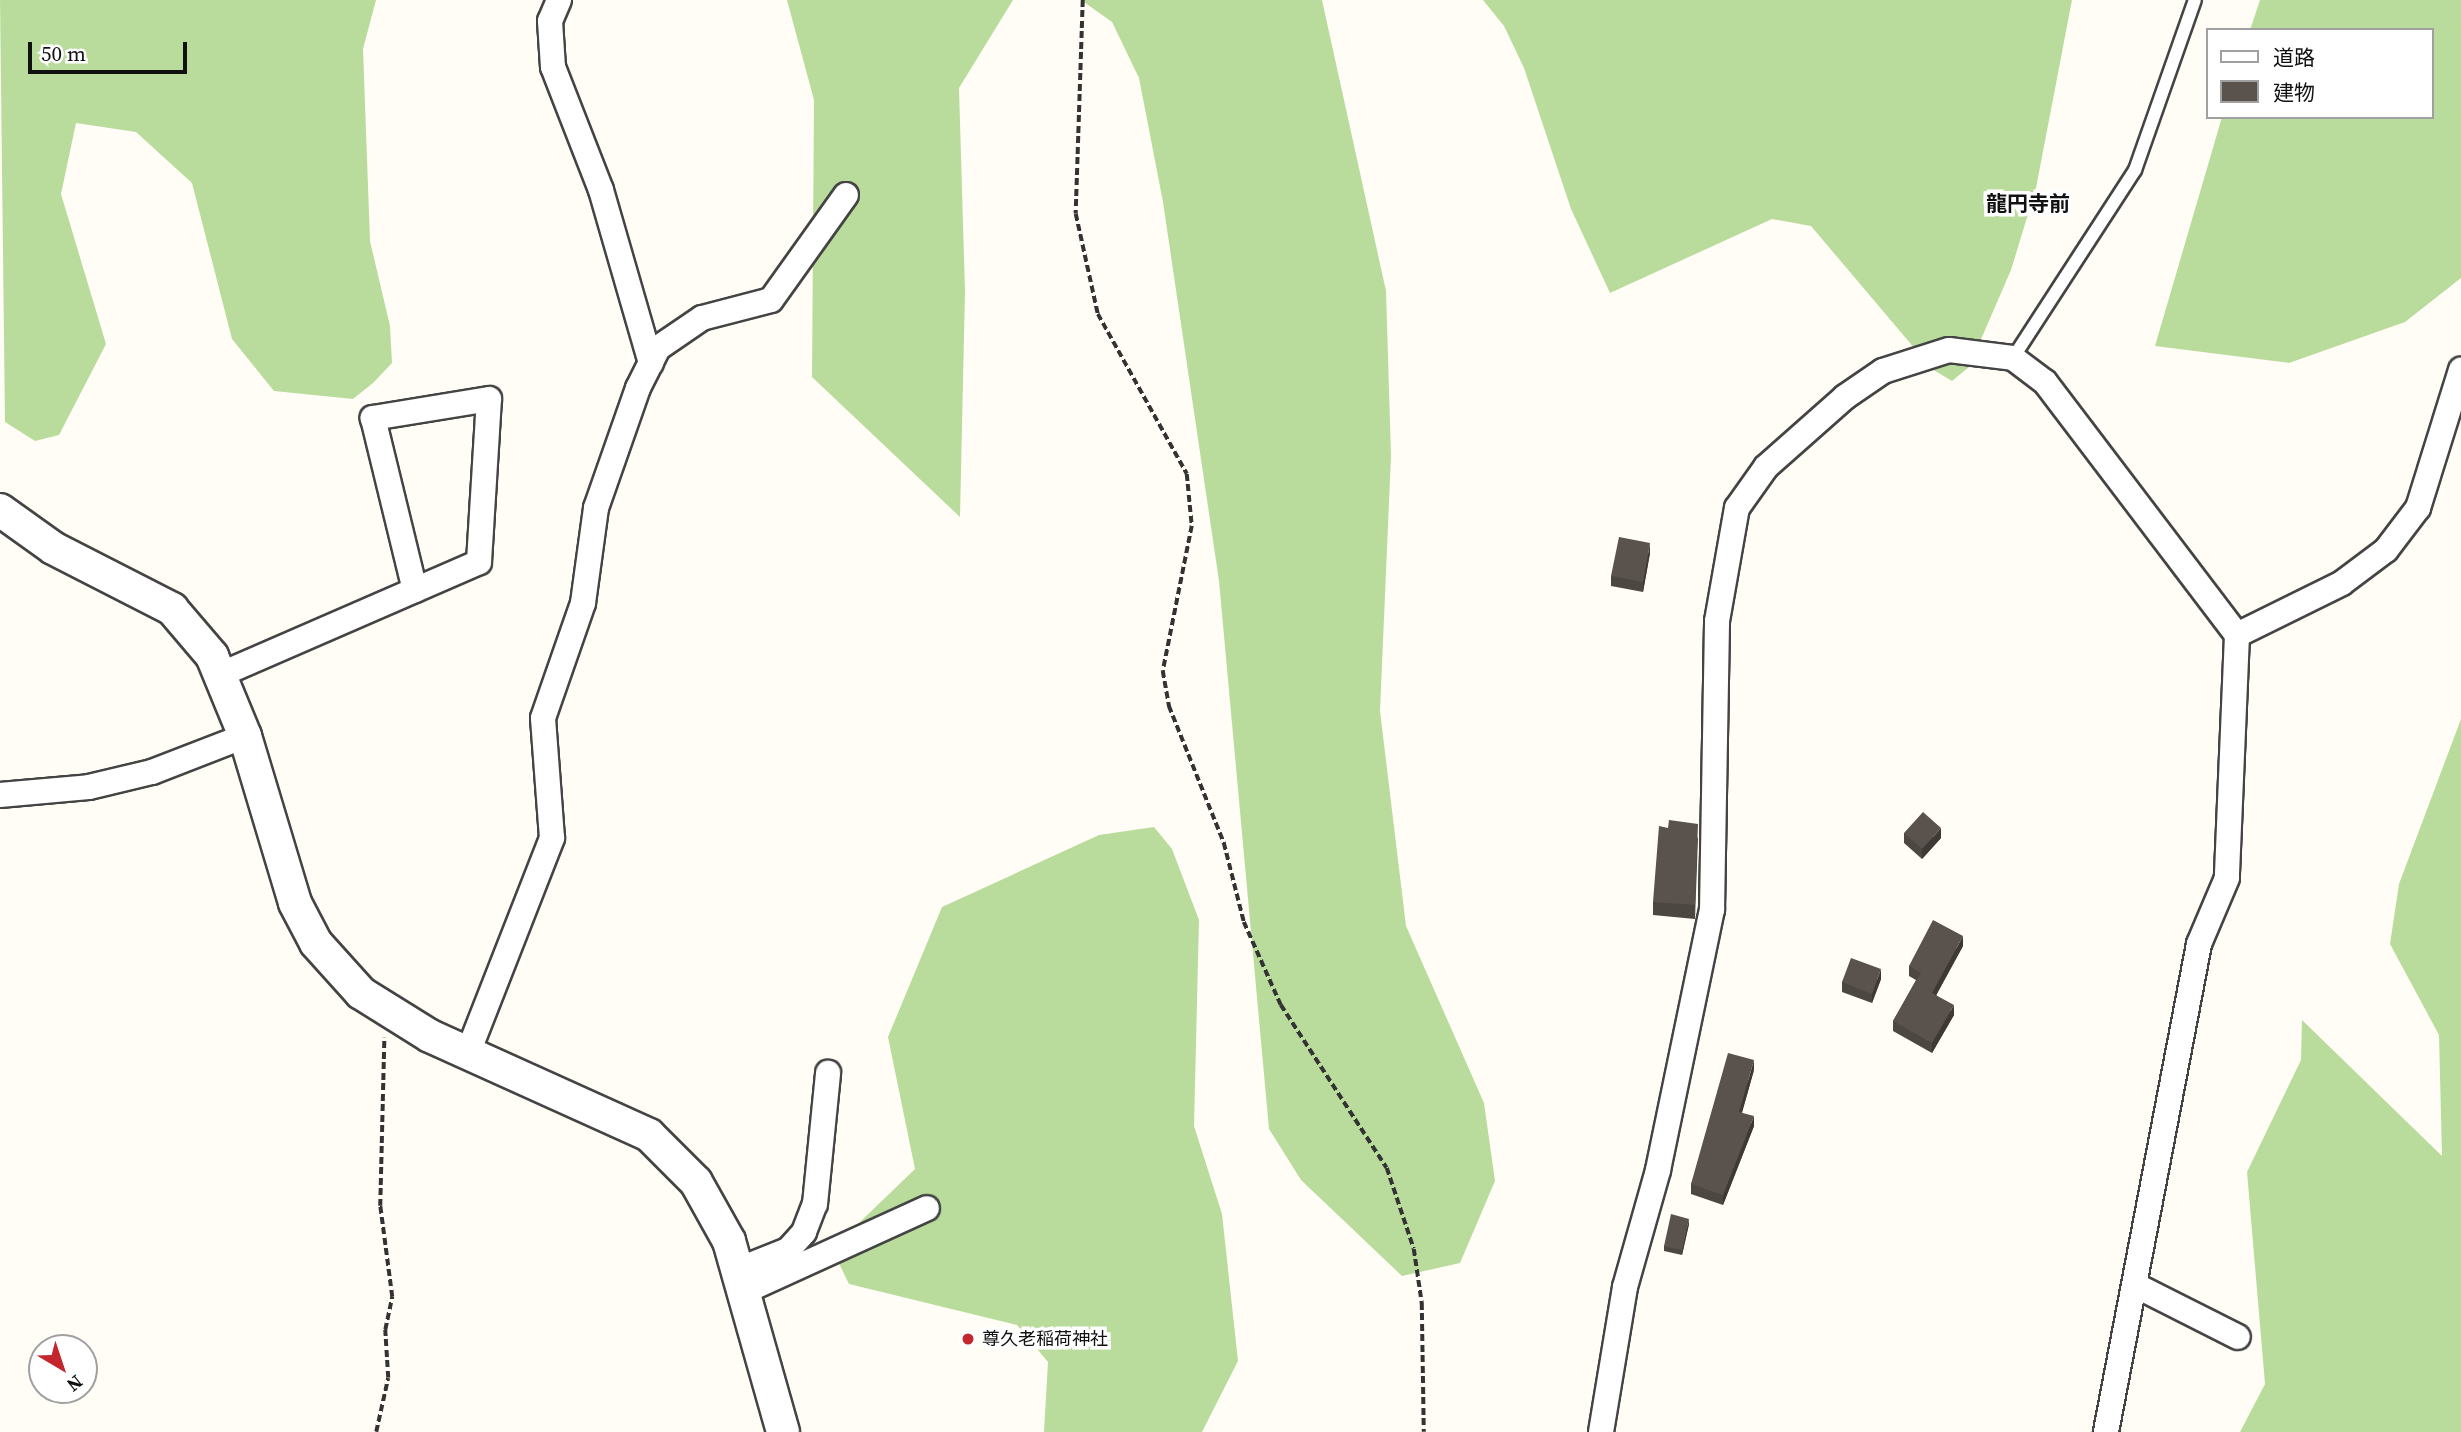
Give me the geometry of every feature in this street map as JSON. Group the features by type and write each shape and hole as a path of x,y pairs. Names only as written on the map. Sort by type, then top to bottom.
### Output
{"street":[{"path":"559,0 550,21 553,67 601,190 651,363"},
{"path":"469,1050 552,838 543,718 583,603 596,508 651,363 658,348 702,318 771,300 846,195"},
{"path":"1601,1432 1625,1287 1658,1170 1712,910 1717,621 1737,508 1766,467 1809,425 1883,371 1949,350 2013,358 2075,415 2237,635 2228,878 2199,944 2106,1432"},
{"path":"2237,635 2342,583 2386,550 2418,508 2461,370"},
{"path":"222,674 415,590 479,562 489,399 373,418 415,590"},
{"path":"0,510 52,548 172,609 222,674 245,736 274,846 310,933 384,1013 649,1135 717,1210 741,1281 783,1432"},
{"path":"0,795 114,781 245,736"},
{"path":"741,1281 788,1250 804,1232 815,1204 828,1073"},
{"path":"741,1281 927,1208"},
{"path":"2135,1284 2238,1337"}],"lane":[{"path":"2013,358 2135,170 2195,0"}],"path":[{"path":"1083,0 1076,214 1098,314 1187,474 1192,526 1163,671 1169,706 1224,844 1244,922 1281,1005 1387,1168 1420,1290 1424,1432"},
{"path":"376,1432 388,1378 385,1330 392,1297 380,1206 384,1013"}],"green space":[{"path":"0,0 376,0 363,49 370,241 390,326 392,363 373,383 353,399 274,391 232,339 192,183 136,132 76,123 61,194 106,344 59,435 35,441 5,422"},
{"path":"787,0 1013,0 959,88 965,291 960,517 812,377 814,100"},
{"path":"1081,0 1322,0 1386,291 1391,456 1380,711 1406,926 1484,1103 1495,1181 1460,1263 1402,1276 1301,1180 1269,1129 1219,581 1163,202 1139,78 1112,22"},
{"path":"1483,0 2072,0 2036,188 2011,270 1969,367 1952,381 1932,369 1811,226 1772,219 1610,293 1571,209 1524,68 1504,26"},
{"path":"2260,0 2461,0 2461,278 2405,322 2289,363 2155,346 2221,119 2433,119 2433,28 2251,28"},
{"path":"2461,719 2461,1432 2240,1432 2265,1384 2247,1172 2301,1060 2302,1020 2442,1156 2439,1035 2390,944 2399,884"},
{"path":"1154,827 1172,849 1199,920 1194,1126 1222,1214 1238,1361 1202,1432 1044,1432 1048,1362 1017,1325 849,1284 832,1249 915,1169 888,1037 942,907 1099,835"}],"building":[{"path":"1619,537 1650,543 1643,582 1611,576"},
{"path":"1923,812 1941,828 1922,849 1904,833"},
{"path":"1669,820 1698,824 1695,905 1653,902 1659,826 1668,828"},
{"path":"1933,920 1963,936 1932,993 1954,1005 1932,1043 1893,1021 1921,973 1909,966"},
{"path":"1851,958 1881,969 1872,994 1842,982"},
{"path":"1728,1053 1754,1060 1739,1112 1754,1116 1723,1195 1691,1184"},
{"path":"1671,1214 1689,1219 1682,1250 1664,1246"}],"place":[{"name":"尊久老稲荷神社","path":"968,1339"}],"district":[{"name":"龍円寺前","path":"2028,204"}]}
